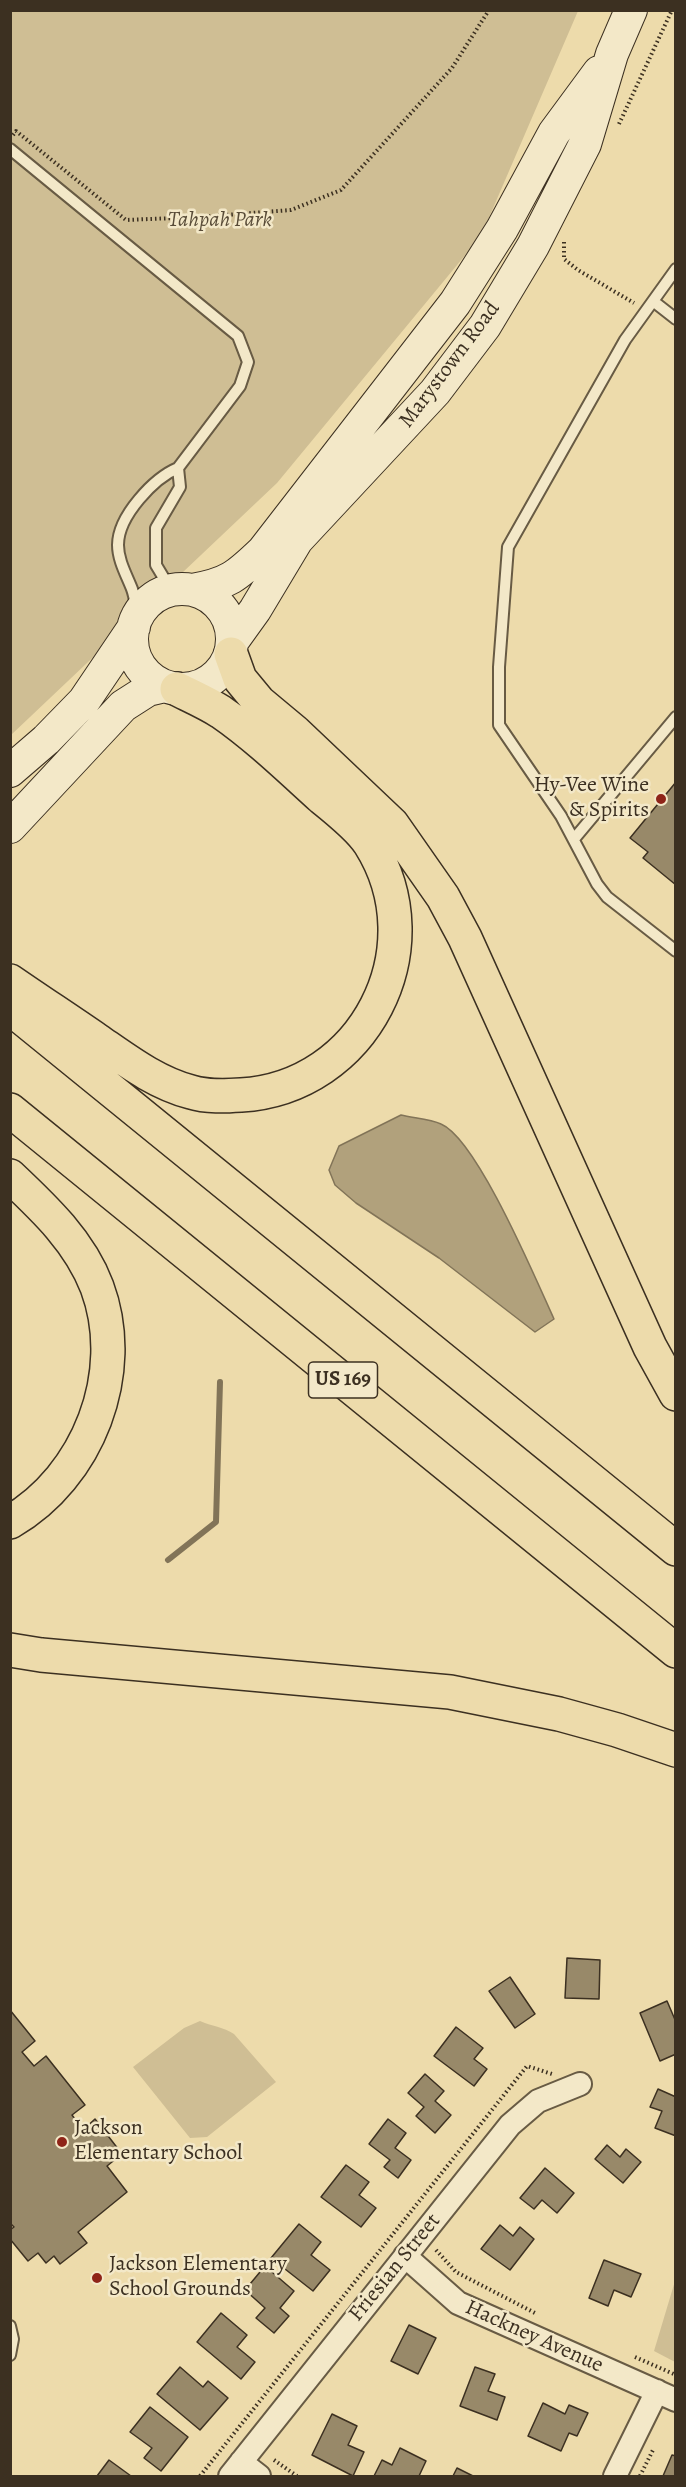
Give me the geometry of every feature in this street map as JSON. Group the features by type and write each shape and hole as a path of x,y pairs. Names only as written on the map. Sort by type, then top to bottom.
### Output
{"highway":[{"path":"231,648 240,679 259,702 296,732 392,824 443,897 465,938 650,1347 675,1394"},
{"path":"10,981 158,1080 192,1093 225,1096 260,1094 292,1084 323,1069 345,1049 359,1032 383,996 393,965 396,926 389,883 370,842 257,741 220,712 171,688"},
{"path":"10,1008 675,1549"},
{"name":"US 169","path":"10,1110 675,1651"},
{"path":"10,1176 51,1214 77,1247 97,1288 107,1328 107,1367 99,1412 81,1453 56,1486 26,1514 10,1522"},
{"path":"10,1650 41,1655 450,1692 559,1713 675,1750"}],"main road":[{"name":"Marystown Road","path":"231,648 297,540 435,392 485,326 533,246 585,144 612,54 631,10"},
{"name":"Marystown Road","path":"186,590 216,586 238,575 263,551 455,303 502,229 554,133 612,54"},
{"path":"10,771 46,740 84,701 155,597 186,590 214,601 222,609 232,631 231,648 226,665 210,682 188,689 148,690 123,706 10,827"},
{"path":"136,622 134,653 139,664 155,681 171,688"}],"street":[{"name":"Friesian Street","path":"236,2469 510,2125 538,2101 580,2084"},
{"name":"Hackney Avenue","path":"412,2247 458,2303 666,2395"},
{"path":"615,2476 666,2395"},
{"path":"236,2469 259,2476"}],"lane":[{"path":"10,149 238,336 248,362 240,386 178,468 164,474 141,497 123,524 118,544 121,565 133,591 136,622"},
{"path":"675,269 625,340 508,547 499,667 499,725 561,816 607,897 675,951"},
{"path":"653,301 675,319"},
{"path":"178,468 180,487 156,528 156,565 165,580 186,590"},
{"path":"574,839 675,717"},
{"path":"10,2326 13,2339 10,2355"}],"path":[{"path":"10,138 16,131 126,220 199,218 291,210 341,190 452,68 489,10"},
{"path":"618,126 672,10"},
{"path":"568,231 564,242 564,259 578,270 634,303"},
{"path":"398,2226 412,2247 440,2253 456,2272 537,2314"},
{"path":"633,2356 675,2375"}],"green space":[{"name":"Tahpah Park","path":"11,11 578,11 481,236 277,483 11,735"},
{"path":"200,2021 234,2034 276,2082 207,2137 190,2138 133,2067 184,2028"},
{"path":"675,2281 675,2362 654,2351"}],"shaded area":[{"path":"401,1115 441,1124 455,1135 488,1182 520,1244 554,1319 535,1332 439,1258 356,1203 335,1185 329,1170 339,1146"}],"building":[{"path":"676,782 676,885 643,858 648,852 630,838"},
{"path":"567,1958 600,1960 599,1999 565,1998"},
{"path":"510,1977 535,2014 515,2028 489,1991"},
{"path":"667,2001 676,2022 676,2054 660,2061 640,2013"},
{"name":"Jackson Elementary School","path":"10,2010 35,2041 22,2052 34,2066 46,2056 85,2105 72,2115 83,2130 95,2119 122,2154 107,2166 127,2192 78,2232 87,2243 60,2264 54,2256 46,2263 38,2253 28,2261 10,2239 10,2230 14,2227 10,2223"},
{"path":"456,2027 483,2048 474,2059 487,2069 474,2086 434,2056"},
{"path":"425,2074 444,2091 435,2101 451,2115 435,2133 416,2116 424,2107 408,2093"},
{"path":"658,2089 676,2097 676,2136 655,2128 662,2111 650,2107"},
{"path":"388,2119 406,2133 395,2148 411,2160 398,2178 384,2167 390,2160 369,2144"},
{"path":"607,2145 620,2157 626,2149 641,2162 623,2183 595,2159"},
{"path":"346,2165 369,2182 359,2195 376,2208 361,2227 321,2197"},
{"path":"545,2168 574,2193 557,2213 542,2200 534,2209 520,2198"},
{"path":"299,2224 321,2242 311,2255 330,2270 313,2291 271,2258"},
{"path":"500,2225 513,2236 520,2227 534,2239 510,2270 481,2249"},
{"path":"604,2260 641,2274 631,2297 614,2290 608,2306 589,2298"},
{"path":"265,2266 294,2291 280,2308 289,2316 274,2333 256,2318 265,2308 245,2290"},
{"path":"221,2313 247,2335 237,2347 255,2362 241,2379 197,2342"},
{"path":"409,2325 436,2338 418,2374 391,2361"},
{"path":"180,2367 203,2387 208,2381 228,2398 200,2430 157,2394"},
{"path":"475,2367 495,2374 488,2391 505,2397 497,2420 460,2406"},
{"path":"543,2403 565,2414 569,2405 588,2413 577,2436 569,2433 561,2451 528,2436"},
{"path":"150,2407 188,2437 161,2471 144,2458 152,2448 130,2432"},
{"path":"332,2414 357,2426 348,2445 364,2452 353,2476 312,2455"},
{"path":"400,2448 426,2461 419,2476 374,2476 382,2460 392,2465"},
{"path":"672,2455 676,2456 676,2476 663,2476"},
{"path":"109,2460 131,2476 97,2476"},
{"path":"457,2468 473,2476 453,2476"}],"waterway":[{"path":"168,1560 216,1522 220,1382"}],"place":[{"name":"Hy-Vee Wine & Spirits","path":"661,799"},
{"name":"Jackson Elementary School","path":"62,2142"},
{"name":"Jackson Elementary School Grounds","path":"97,2278"}]}
